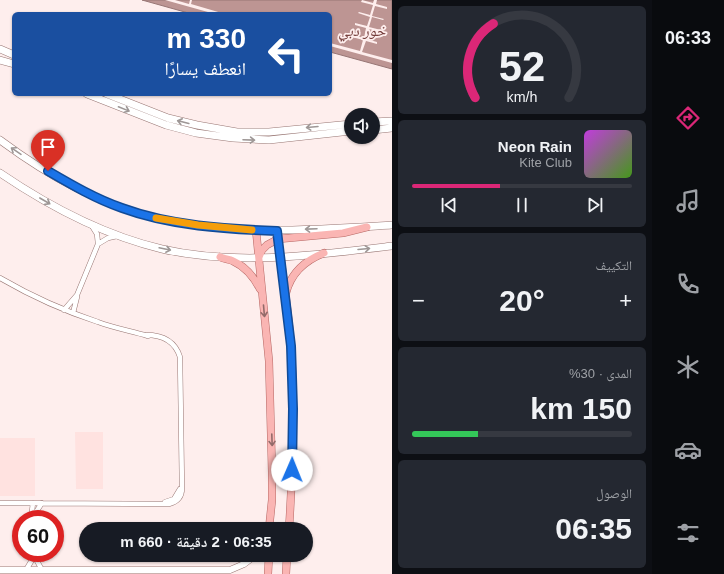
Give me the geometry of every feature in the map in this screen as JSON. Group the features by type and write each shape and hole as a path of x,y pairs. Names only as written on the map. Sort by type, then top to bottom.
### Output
{"main road":[{"path":"2,50 12,54"},
{"path":"0,60 12,63"},
{"path":"92,96 166,125 196,133 233,138 269,140 344,132"},
{"path":"112,96 176,120 197,126 237,132 269,132 344,125"},
{"path":"380,122 392,121"},
{"path":"380,129 392,128"},
{"path":"0,140 32,162 64,181 101,200 123,208 167,220 213,227 277,231 392,225"},
{"path":"0,173 50,205 92,226 118,236 163,249 184,253 220,257 259,257 324,253 392,246"},
{"path":"259,257 262,250 267,245 278,239 343,233 367,227"},
{"path":"256,230 269,361 272,444 272,500 270,522"},
{"path":"277,231 291,346 293,401 290,522"},
{"path":"285,297 290,282 299,269 310,259 324,253"},
{"path":"220,257 245,268 257,282 262,294"},
{"path":"268,574 269,562"},
{"path":"286,574 287,562"}],"street":[{"path":"74,313 77,296 98,244 97,234 92,226"},
{"path":"98,244 108,238 118,236"},
{"path":"0,278 21,290 64,310 117,328 146,335 161,340 169,345 176,352 180,366 182,437 182,494 177,500 169,504 0,503"},
{"path":"64,310 77,296"},
{"path":"32,510 33,503"},
{"path":"37,510 42,503"},
{"path":"26,570 30,562"},
{"path":"38,562 42,570"},
{"path":"0,570 230,570 247,562"}],"shaded area":[{"path":"75,432 103,432 103,489 76,489"},
{"path":"0,438 35,438 35,496 0,496"}],"water":[{"name":"خور دبي","path":"142,0 392,0 392,69 332,53 332,12 185,12"}],"pier":[{"path":"165,0 175,0 189,4 190,0 192,0 191,4 218,12 208,12"},
{"path":"362,0 373,3 374,0 377,0 376,4 387,7 387,9 375,6 372,16 384,19 372,17 369,27 381,30 380,32 369,29 366,39 377,42 377,44 366,41 362,52 392,60 392,63 332,47 332,44 360,51 363,40 352,37 352,35 364,38 366,28 355,25 355,23 367,26 370,17 358,13 370,15 373,5 361,2"}],"slow traffic":[{"path":"156,218 198,225 252,230"}],"route":[{"path":"48,171 101,200 145,215 213,227 277,231 291,346 293,409 292,470"}]}
